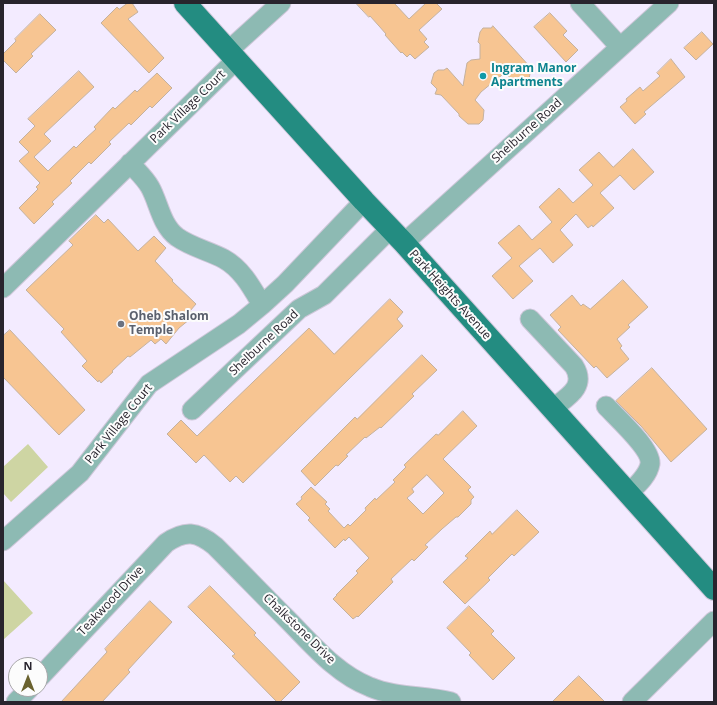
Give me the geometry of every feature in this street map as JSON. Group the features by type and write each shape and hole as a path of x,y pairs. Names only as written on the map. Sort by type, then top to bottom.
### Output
{"main road":[{"name":"Park Heights Avenue","path":"185,3 397,236 714,589"}],"street":[{"name":"Park Village Court","path":"3,288 130,163 281,3"},
{"path":"580,3 620,47"},
{"name":"Shelburne Road","path":"192,410 299,309 324,295 397,236 620,47 669,3"},
{"path":"130,163 150,186 167,227 177,237 224,259 235,266 242,274 262,305"},
{"name":"Park Village Court","path":"3,541 80,472 148,384 239,324 262,305 285,284 364,201"},
{"path":"530,319 574,366 579,374 577,386 552,409"},
{"path":"606,406 636,438 650,457 650,465 647,473 628,494"},
{"name":"Teakwood Drive","path":"48,668 166,543 175,537 186,534"},
{"name":"Chalkstone Drive","path":"186,534 198,534 207,539 320,652 359,682 372,688 384,691 451,702"},
{"path":"632,702 714,621"}],"green space":[{"path":"28,444 48,467 11,502 3,493 3,467"},
{"path":"3,580 33,613 3,640"}],"building":[{"path":"128,3 132,3 138,12 128,19 164,58 149,73 101,23 117,7 119,9"},
{"path":"356,3 394,3 409,19 426,3 436,3 442,9 419,30 427,39 424,42 429,47 415,59 410,54 407,57 402,52 401,53 370,16 369,17"},
{"path":"550,13 567,31 563,35 578,50 566,62 534,27"},
{"path":"40,14 56,30 31,54 33,56 16,73 3,60 3,54 16,41 15,39"},
{"name":"Ingram Manor Apartments","path":"493,26 531,68 529,79 525,82 514,82 505,73 498,78 481,92 475,100 484,110 483,120 479,124 468,124 441,95 435,94 437,89 431,83 434,73 438,70 444,70 447,68 463,86 467,63 471,60 480,59 480,44 478,42 480,32 483,28 491,28"},
{"path":"702,32 713,44 696,60 684,48"},
{"path":"671,59 685,77 644,112 646,114 635,124 620,107 627,101 626,99 640,87 643,91 660,76 657,73"},
{"path":"79,71 94,87 44,134 51,141 34,157 48,171 74,146 76,148 96,129 94,127 113,107 115,109 135,90 137,92 157,73 172,88 152,108 150,106 131,125 129,123 109,142 111,144 91,164 89,162 70,181 72,183 52,202 54,204 34,224 19,208 38,189 36,187 40,183 19,161 29,152 19,142 35,126 28,119"},
{"path":"633,149 654,172 634,190 620,175 600,193 614,208 593,227 592,225 588,228 576,214 560,230 573,245 553,263 540,248 519,266 533,281 513,299 492,276 512,258 498,243 519,225 532,240 552,222 539,207 559,188 573,203 593,185 579,170 599,152 613,167"},
{"name":"Oheb Shalom Temple","path":"96,215 104,223 108,219 138,251 154,236 166,248 155,261 173,280 172,281 196,304 190,311 195,315 179,328 166,344 161,339 155,344 151,340 130,357 128,356 101,383 99,380 98,382 82,366 87,361 61,332 64,329 26,290 73,245 69,241"},
{"path":"623,280 648,307 628,325 630,327 617,339 622,346 620,348 629,359 607,378 596,366 594,368 558,330 561,327 550,315 572,295 581,306 583,304 590,309"},
{"path":"390,299 403,312 397,319 403,326 243,483 236,476 230,482 204,455 196,463 167,434 181,420 197,436 309,328 334,354"},
{"path":"10,330 85,410 59,435 3,377 3,336"},
{"path":"422,355 437,370 412,394 414,396 381,428 380,427 366,438 365,437 346,455 348,456 338,466 336,465 315,486 301,471 355,417 357,419"},
{"path":"652,368 707,429 671,462 641,426 616,401"},
{"path":"463,411 477,426 443,459 471,487 468,490 474,497 471,500 471,504 425,545 428,547 414,561 412,559 391,579 393,582 358,617 357,616 353,619 333,599 358,573 356,571 369,558 349,537 345,541 344,539 335,548 308,520 310,518 296,504 311,487 327,502 325,504 330,509 328,511 344,528 348,524 350,526 366,510 365,508 375,498 376,500 395,482 393,480 406,467 404,465 436,434 438,435","holes":["427,475 444,493 423,514 407,498 414,492 412,489"]},
{"path":"517,510 539,532 514,556 512,554 488,578 490,580 465,604 443,582 468,558 465,556 490,531 492,534"},
{"path":"210,586 256,633 254,635 300,682 280,702 277,702 232,656 235,654 188,607"},
{"path":"150,601 172,622 128,670 130,672 102,702 61,702 107,652 105,649"},
{"path":"469,606 494,631 491,634 515,658 493,680 469,655 471,653 447,628"},
{"path":"579,676 605,702 552,702 571,683"}],"place":[{"name":"Ingram Manor Apartments","path":"483,76"},
{"name":"Oheb Shalom Temple","path":"121,324"}]}
